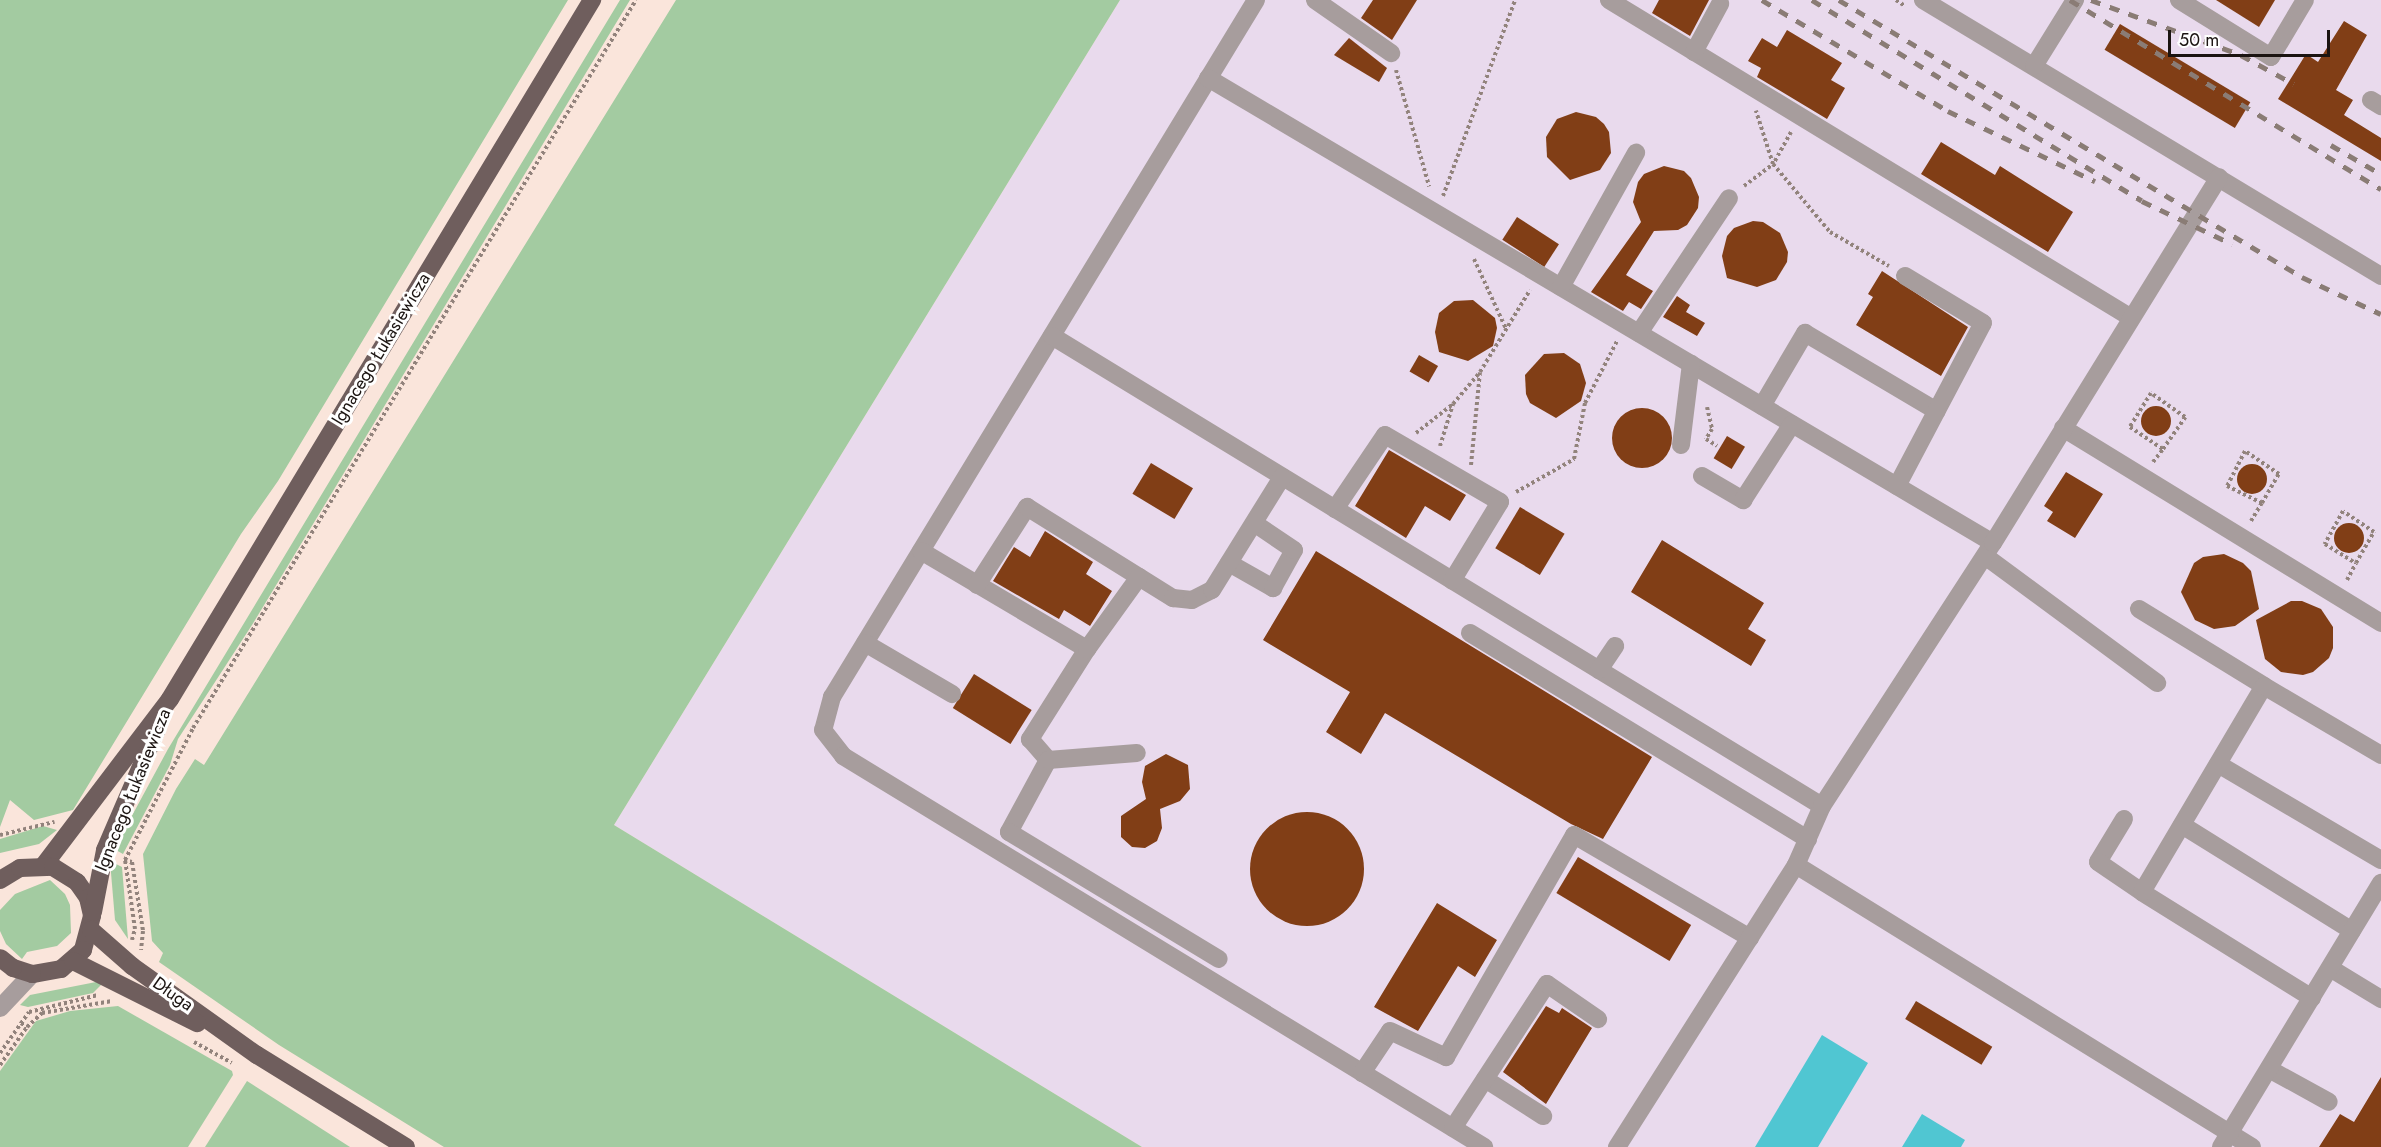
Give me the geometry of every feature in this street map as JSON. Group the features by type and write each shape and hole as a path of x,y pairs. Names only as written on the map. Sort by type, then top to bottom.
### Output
{"main road":[{"name":"Ignacego Łukasiewicza","path":"44,865 170,699 592,0"},
{"name":"Ignacego Łukasiewicza","path":"92,923 105,850 170,699"},
{"path":"0,958 14,968 32,974 47,973 73,961 92,923 88,898 77,882 62,871 44,865 3,875"},
{"name":"Długa","path":"92,923 123,957 257,1055"},
{"name":"Długa","path":"73,961 257,1055 406,1147"}],"street":[{"path":"1256,0 832,697 823,730 843,756 1484,1147"},
{"path":"1315,0 1391,53"},
{"path":"1609,0 2130,316"},
{"path":"1923,0 2381,276"},
{"path":"2034,66 2075,0"},
{"path":"2179,0 2271,57 2305,0"},
{"path":"1694,52 1720,4"},
{"path":"1208,78 1897,486 1989,549 2157,684"},
{"path":"1561,286 1636,153"},
{"path":"1617,1147 1796,865 1822,806 1989,549 2130,316 2219,177"},
{"path":"1632,330 1729,198"},
{"path":"1897,486 1983,323 1905,276"},
{"path":"1762,406 1805,333 1936,411"},
{"path":"1052,336 1822,806"},
{"path":"1681,444 1691,364"},
{"path":"1702,476 1743,500 1792,424"},
{"path":"2063,428 2381,623"},
{"path":"1335,509 1385,435 1500,502 1452,580"},
{"path":"977,585 1027,507 1173,598 1192,600 1212,590 1282,477"},
{"path":"1229,563 1273,588 1294,550 1254,523"},
{"path":"921,551 1087,649"},
{"path":"1048,760 1030,739 1087,649 1139,577"},
{"path":"2139,609 2264,686 2381,754"},
{"path":"1470,633 1808,838"},
{"path":"865,643 952,694"},
{"path":"1599,670 1615,646"},
{"path":"2142,892 2264,686"},
{"path":"1048,760 1137,753"},
{"path":"1048,760 1009,832 1219,959"},
{"path":"2218,764 2381,860"},
{"path":"2124,819 2098,862 2312,998"},
{"path":"2182,825 2352,931"},
{"path":"1362,1072 1390,1031 1446,1057 1574,835 1749,938"},
{"path":"1796,865 2225,1140 2253,1147"},
{"path":"2225,1140 2381,883"},
{"path":"2330,968 2381,999"},
{"path":"0,1008 32,974"},
{"path":"1453,1128 1547,984 1598,1019"},
{"path":"2268,1069 2329,1102"},
{"path":"1485,1079 1543,1116"}],"path":[{"path":"123,957 135,929 125,860 219,680 254,632 636,0"},
{"path":"1437,214 1515,0"},
{"path":"1391,53 1437,214"},
{"path":"1748,84 1773,164 1830,232 1905,276"},
{"path":"1729,198 1773,164 1801,116"},
{"path":"1473,257 1506,329"},
{"path":"1402,445 1453,404 1480,372 1540,274"},
{"path":"1500,502 1574,459 1585,403 1632,330"},
{"path":"1470,484 1480,372"},
{"path":"2143,477 2163,449 2184,417 2151,393 2130,427 2163,449"},
{"path":"1434,464 1453,404"},
{"path":"2241,537 2262,503 2279,474 2245,451 2227,486 2262,503"},
{"path":"2337,596 2374,532 2343,511 2325,544 2356,563"},
{"path":"0,1053 29,1012 96,996 111,979"},
{"path":"0,1065 27,1027"}],"shaded area":[{"path":"1120,0 2381,0 2381,1147 1142,1147 614,825"}],"green space":[{"path":"0,0 568,0 278,481 241,534 73,810 34,820 10,800 0,827"},
{"path":"620,0 630,0 252,625 178,739 170,765 123,854 114,849 168,749"},
{"path":"676,0 1120,0 614,825 1142,1147 444,1147 279,1045 159,962 163,953 152,941 143,854 176,789 195,759 204,765"},
{"path":"43,826 57,830 39,844 0,853 0,839"},
{"path":"110,861 122,867 128,939 115,920"},
{"path":"50,880 65,894 70,905 71,933 57,946 27,952 22,959 6,944 0,931 0,910 15,894"},
{"path":"96,982 102,984 93,993 28,1007 20,1005 30,995"},
{"path":"118,1006 232,1071 233,1075 188,1147 0,1147 0,1071 36,1021 70,1011"},
{"path":"247,1081 350,1147 205,1147"}],"water":[{"path":"1822,1035 1868,1063 1818,1147 1755,1147"},
{"path":"1922,1114 1965,1140 1961,1147 1902,1147"}],"building":[{"path":"1373,0 1417,0 1392,40 1361,18"},
{"path":"1659,0 1709,0 1690,36 1652,13"},
{"path":"2216,0 2275,0 2259,27"},
{"path":"2344,21 2367,35 2336,90 2353,100 2344,115 2381,138 2381,161 2278,99 2306,54 2318,62"},
{"path":"2120,24 2250,102 2235,128 2105,50"},
{"path":"1787,30 1842,63 1831,80 1845,88 1827,119 1757,77 1761,68 1748,61 1762,38 1777,47"},
{"path":"1349,38 1387,68 1379,82 1334,55"},
{"path":"1576,112 1596,117 1604,124 1609,132 1611,153 1600,170 1570,180 1547,157 1546,137 1557,119"},
{"path":"1941,142 1995,175 2000,166 2073,212 2048,252 1921,174"},
{"path":"1664,166 1684,171 1691,178 1699,197 1698,208 1687,225 1678,230 1654,231 1626,275 1653,291 1641,309 1629,302 1623,311 1591,292 1641,222 1633,202 1638,182 1644,174"},
{"path":"1517,217 1559,244 1544,267 1502,240"},
{"path":"1753,221 1763,222 1780,233 1788,252 1787,262 1776,280 1757,287 1727,278 1722,256 1727,236 1734,228"},
{"path":"1882,271 1968,327 1941,376 1856,325 1873,297 1868,294"},
{"path":"1677,296 1690,305 1686,312 1705,323 1697,336 1663,317"},
{"path":"1473,300 1495,318 1497,328 1493,346 1468,361 1439,352 1435,332 1439,313 1454,301"},
{"path":"1564,353 1580,364 1586,383 1581,401 1556,418 1530,403 1526,394 1525,375 1544,354"},
{"path":"1419,355 1438,366 1429,382 1410,371"},
{"path":"2156,406 2167,410 2171,421 2167,432 2156,436 2145,432 2141,421 2145,410"},
{"path":"1642,408 1659,413 1667,421 1672,438 1667,455 1659,463 1642,468 1625,463 1617,455 1612,438 1617,421 1625,413"},
{"path":"1727,436 1745,447 1732,469 1714,458"},
{"path":"1389,450 1466,495 1450,521 1425,506 1406,538 1355,506"},
{"path":"1151,463 1193,488 1174,519 1132,494"},
{"path":"2252,464 2263,468 2267,479 2263,490 2252,494 2241,490 2237,479 2241,468"},
{"path":"2066,472 2103,494 2075,538 2047,521 2053,512 2044,506"},
{"path":"1520,507 1565,534 1540,575 1495,548"},
{"path":"2349,523 2360,527 2364,538 2360,549 2349,553 2338,549 2334,538 2338,527"},
{"path":"1045,531 1093,562 1086,574 1112,591 1090,626 1064,610 1059,619 993,581 1014,547 1030,557"},
{"path":"1662,540 1764,603 1748,629 1766,640 1751,666 1631,592"},
{"path":"1316,551 1652,757 1603,839 1571,824 1385,713 1361,754 1326,732 1350,692 1263,640"},
{"path":"2224,554 2243,563 2251,571 2259,609 2235,626 2214,629 2195,620 2181,592 2194,563 2203,557"},
{"path":"2291,601 2302,601 2321,609 2333,627 2333,648 2329,658 2313,672 2303,675 2281,672 2265,659 2256,620"},
{"path":"974,674 1032,710 1010,744 953,708"},
{"path":"1166,754 1188,765 1190,789 1180,801 1160,809 1162,828 1157,841 1145,848 1132,847 1121,837 1121,816 1146,799 1142,782 1145,766"},
{"path":"1307,812 1329,816 1348,828 1360,847 1364,869 1360,891 1348,910 1329,922 1307,926 1285,922 1266,910 1254,891 1250,869 1254,847 1266,828 1285,816"},
{"path":"1578,857 1691,925 1670,961 1556,893"},
{"path":"1437,903 1497,940 1475,977 1458,966 1418,1031 1374,1007"},
{"path":"1916,1001 1992,1047 1981,1065 1905,1019"},
{"path":"1546,1006 1559,1013 1562,1008 1592,1028 1546,1104 1503,1072"},
{"path":"2381,1077 2381,1147 2319,1147 2340,1114 2354,1122"}],"railway":[{"path":"1762,0 1948,111 2095,181"},
{"path":"1812,0 2142,201 2232,244"},
{"path":"1839,0 2302,277 2381,314"},
{"path":"2070,0 2381,189"},
{"path":"2091,0 2241,55 2294,84"},
{"path":"2331,145 2381,174"}]}
